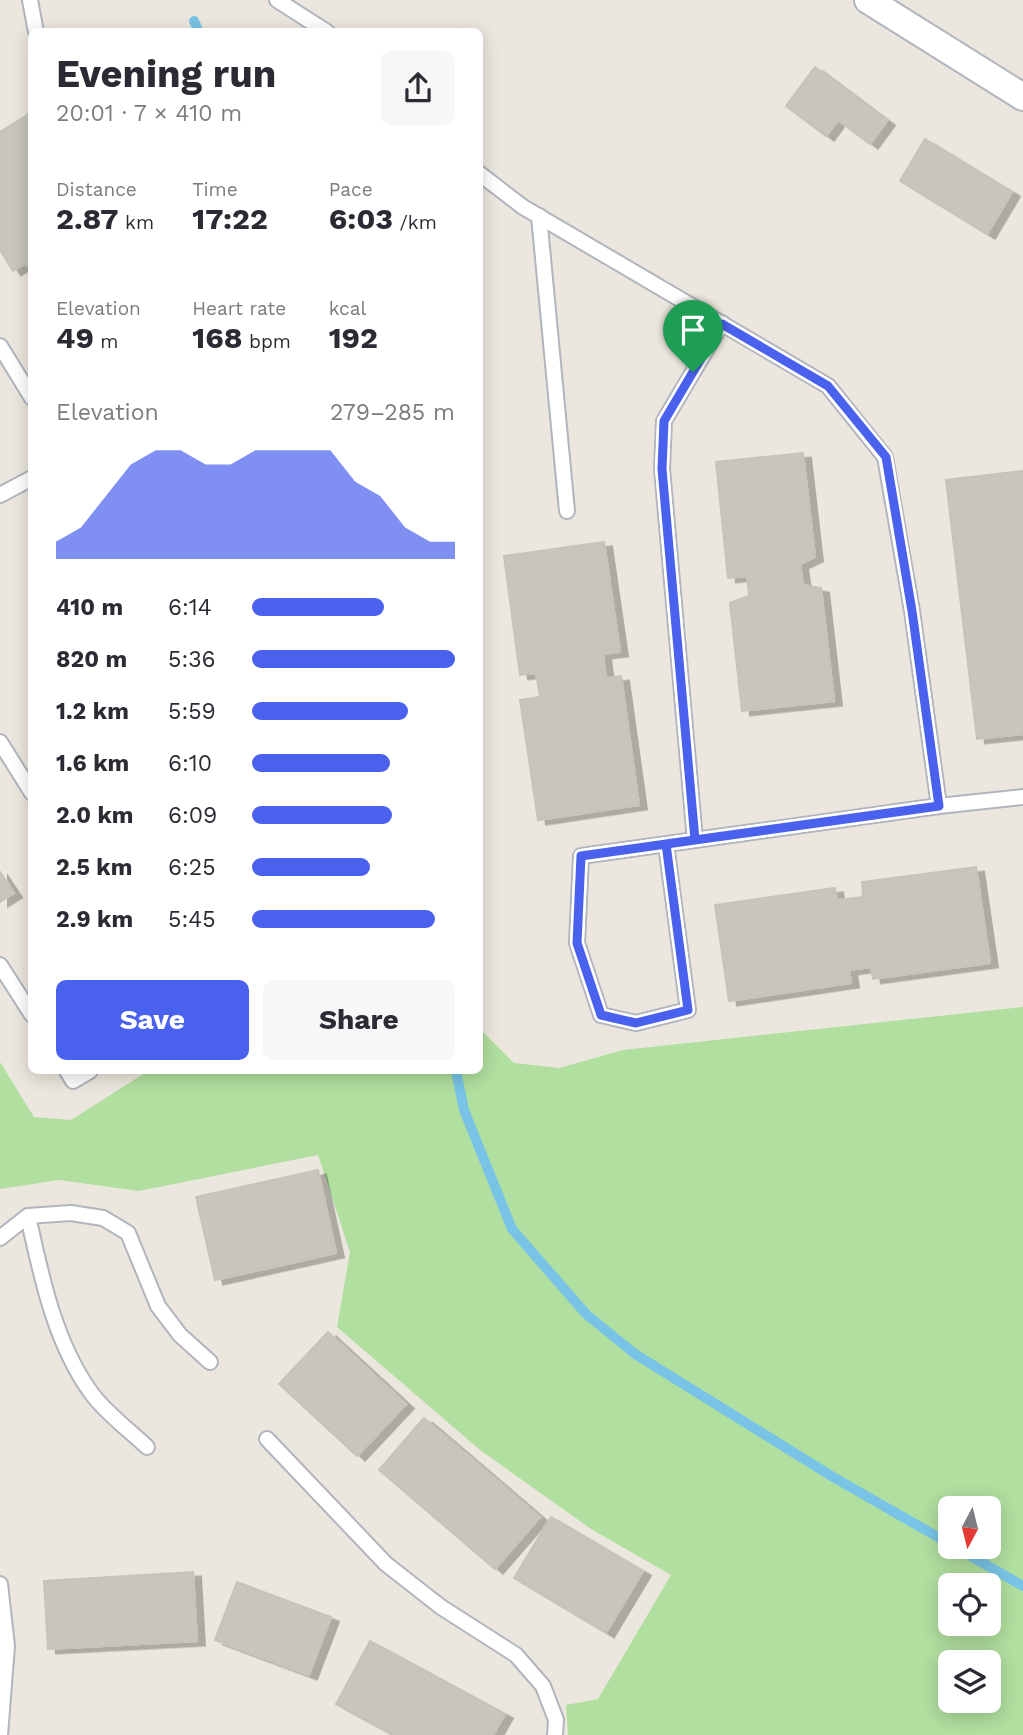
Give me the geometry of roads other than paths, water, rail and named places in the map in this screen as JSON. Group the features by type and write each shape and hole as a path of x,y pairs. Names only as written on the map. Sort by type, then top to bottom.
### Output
{"street":[{"path":"868,0 1023,97"}],"lane":[{"path":"30,0 35,28"},
{"path":"277,0 321,28"},
{"path":"483,176 539,216 828,386 886,457 912,611 939,806"},
{"path":"539,216 567,511"},
{"path":"695,840 662,469 664,421 722,324"},
{"path":"0,346 28,392"},
{"path":"0,495 28,480"},
{"path":"0,742 28,787"},
{"path":"666,844 688,1010 636,1023 601,1015 577,943 581,856 666,844 939,806 1023,797"},
{"path":"0,965 28,1009"},
{"path":"69,1074 73,1081 85,1074"},
{"path":"0,1238 28,1216 71,1213 103,1218 128,1233 158,1306 180,1335 210,1362"},
{"path":"28,1216 40,1275 72,1359 93,1395 147,1447"},
{"path":"267,1439 386,1564 440,1607 516,1655 543,1686 556,1720 555,1735"},
{"path":"0,1584 7,1646 3,1668 0,1735"}],"waterway":[{"path":"194,21 197,28"},
{"path":"457,1074 464,1110 512,1229 586,1314 635,1354 833,1477 938,1537"},
{"path":"976,1559 1023,1586"}]}
